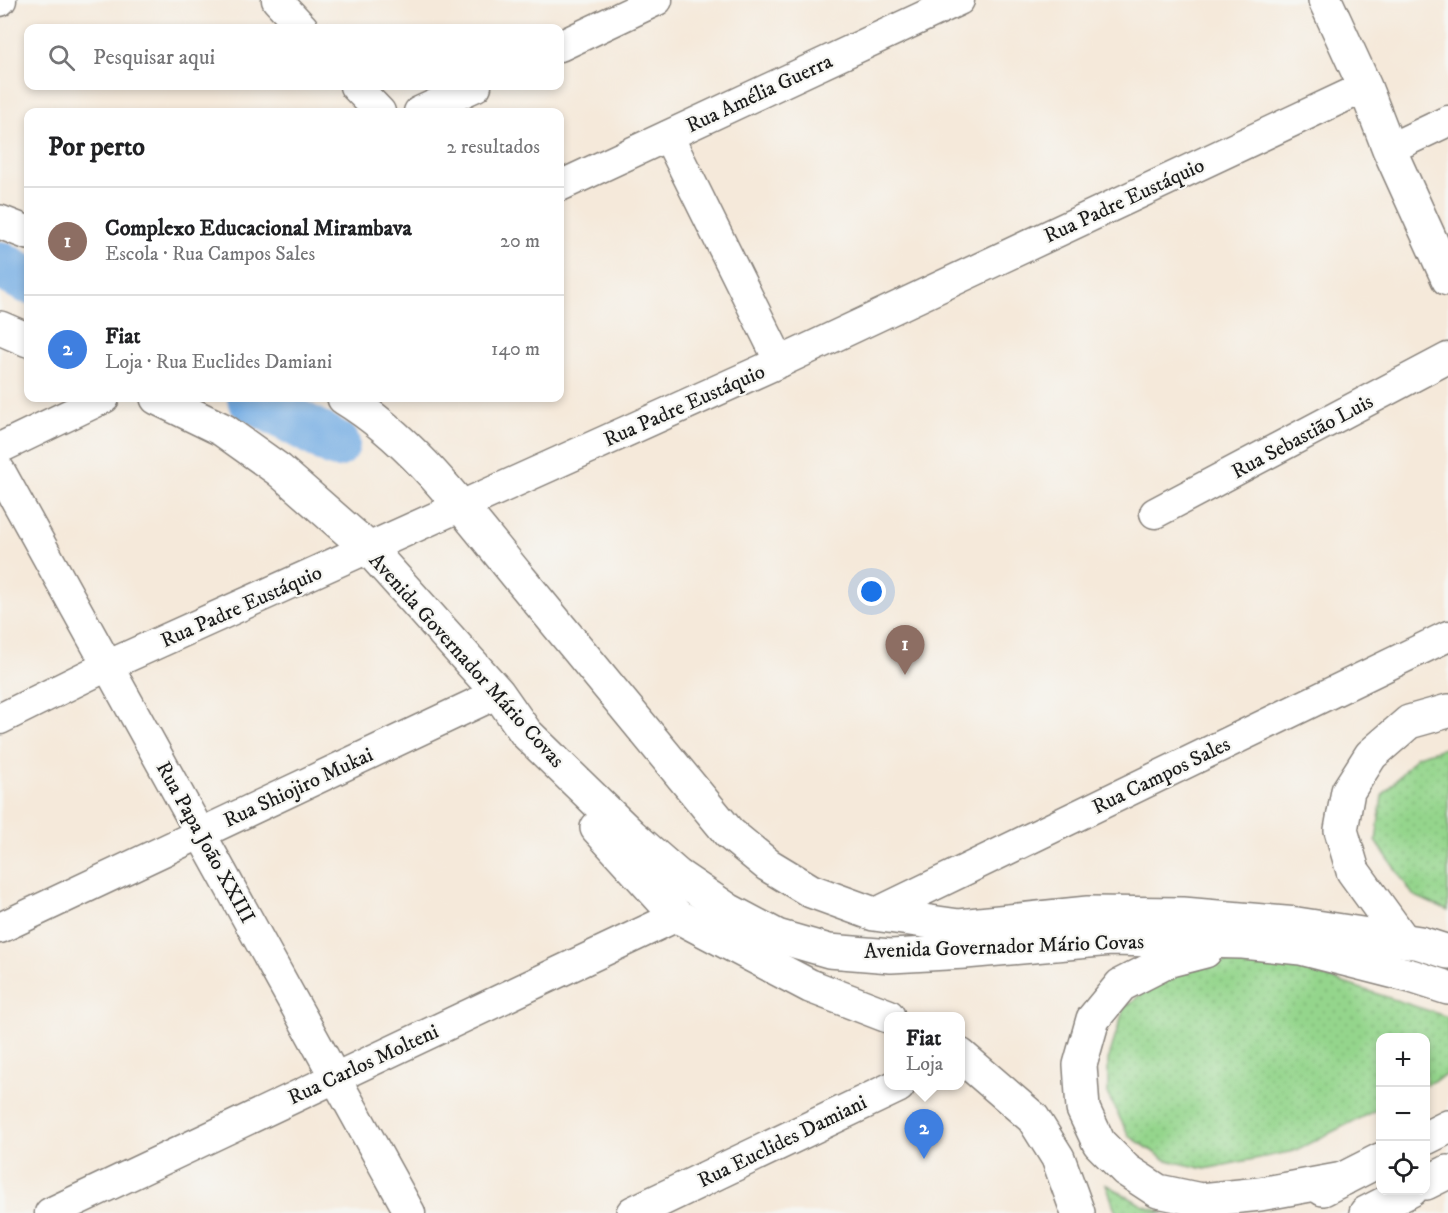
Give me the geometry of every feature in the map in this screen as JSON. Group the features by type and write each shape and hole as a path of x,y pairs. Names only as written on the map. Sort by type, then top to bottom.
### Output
{"main road":[{"path":"1325,0 1448,279"},
{"path":"0,222 24,231"},
{"path":"0,328 24,338"},
{"name":"Avenida Governador Mário Covas","path":"165,402 223,430 279,470 369,549 498,693 526,733 632,835 678,876 728,910 777,936 829,951 901,955 965,952 1111,939 1243,942 1301,948 1411,976 1448,988"},
{"name":"Avenida Governador Mário Covas","path":"351,402 409,450 460,507 729,833 768,865 811,891 874,914 959,926 1088,913 1183,914 1298,924 1424,945"},
{"path":"1424,945 1353,871 1341,830 1348,791 1371,755 1409,722 1448,711"},
{"path":"526,733 604,837 677,916 810,986 884,1015"},
{"path":"1243,942 1170,960 1121,985 1093,1019 1080,1065 1083,1109 1100,1143 1126,1170 1158,1191 1201,1200 1260,1194 1343,1179"},
{"path":"965,1060 1033,1118 1058,1158 1078,1213"},
{"name":"Rua Euclides Damiani","path":"633,1213 890,1090"},
{"path":"1430,1135 1448,1126"},
{"path":"1273,1213 1376,1162"},
{"path":"1430,1181 1448,1172"},
{"path":"1366,1213 1403,1195"}],"street":[{"path":"277,0 299,24"},
{"path":"564,44 657,0"},
{"name":"Rua Amélia Guerra","path":"564,184 959,0"},
{"name":"Rua Padre Eustáquio","path":"0,719 109,666 780,362 1365,87"},
{"path":"359,90 376,108"},
{"path":"428,108 467,90"},
{"path":"1389,149 1448,120"},
{"path":"668,136 780,362"},
{"name":"Rua Sebastião Luis","path":"1155,513 1448,358"},
{"path":"0,448 96,402"},
{"name":"Rua Papa João XXIII","path":"0,471 410,1213"},
{"name":"Rua Campos Sales","path":"874,914 1448,636"},
{"name":"Rua Shiojiro Mukai","path":"0,928 498,693"},
{"name":"Rua Carlos Molteni","path":"50,1213 677,916"}],"green space":[{"path":"1448,747 1448,911 1413,895 1376,841 1382,796 1417,756"},
{"path":"1258,955 1448,1017 1448,1074 1430,1083 1430,1033 1376,1033 1376,1110 1294,1151 1205,1169 1166,1160 1129,1136 1108,1095 1108,1060 1124,1008 1166,974"},
{"path":"1106,1184 1142,1205 1165,1213 1116,1213"}],"waterway":[{"path":"0,265 24,278"},
{"path":"258,402 336,444"}],"place":[{"name":"Complexo Educacional Mirambava","path":"905,675"},
{"name":"Fiat","path":"924,1159"}]}
